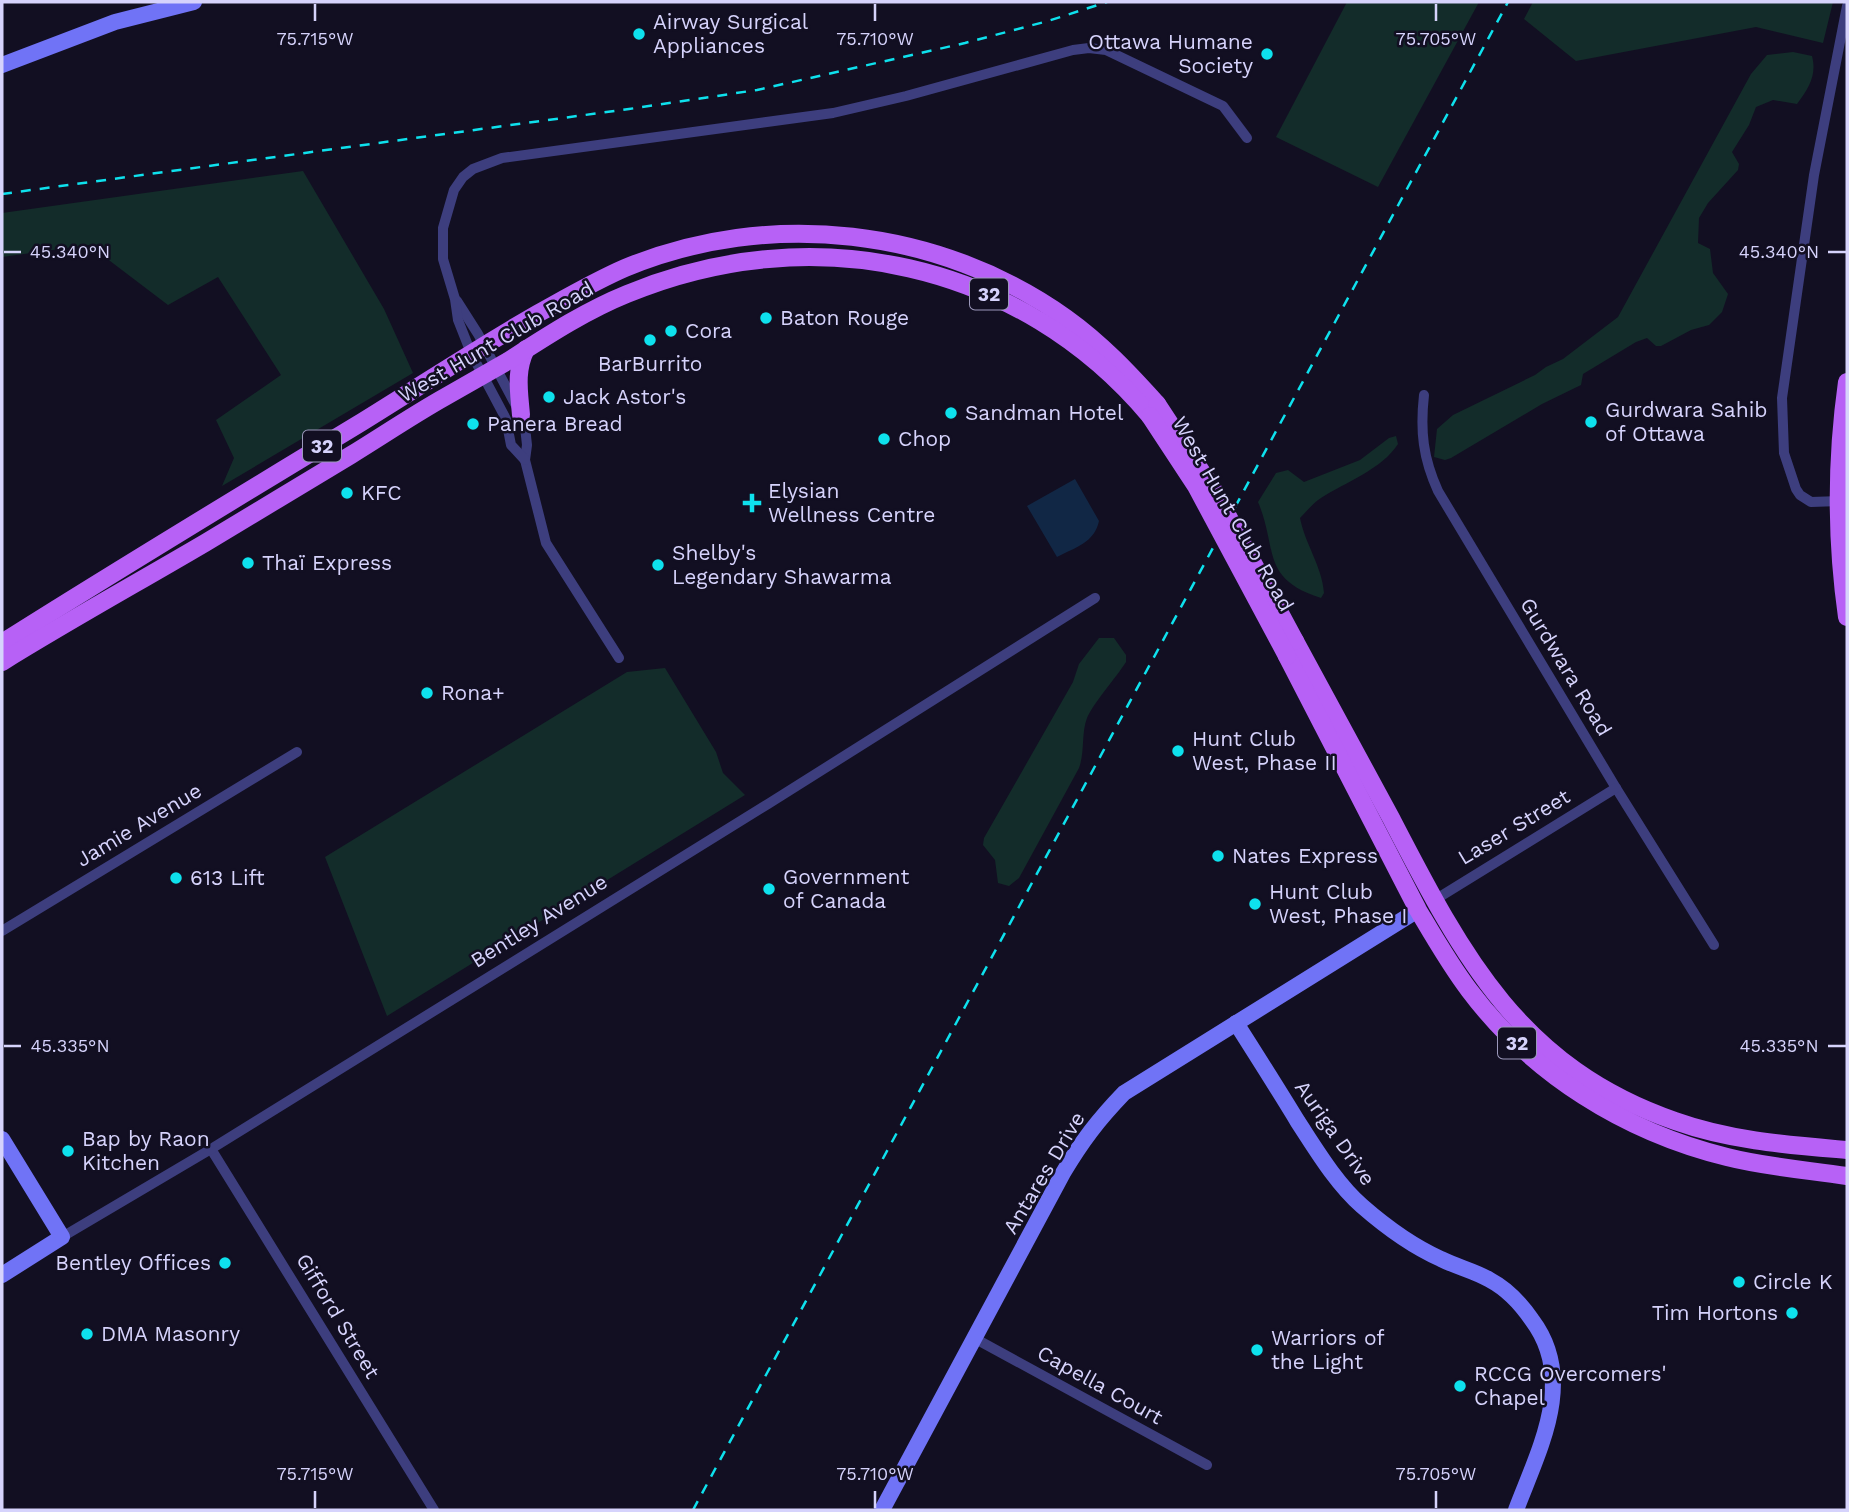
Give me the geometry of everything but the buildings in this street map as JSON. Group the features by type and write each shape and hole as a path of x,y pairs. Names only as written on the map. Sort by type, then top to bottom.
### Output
{"main road":[{"name":"West Hunt Club Road","path":"2,663 62,615 478,349 596,282 655,257 746,236 831,234 878,240 930,252 1015,286 1087,334 1127,370 1216,494 1291,648 1460,977 1507,1033 1556,1078 1594,1103 1656,1133 1724,1157 1847,1175"},
{"name":"West Hunt Club Road","path":"2,643 200,546 605,303 680,275 714,266 775,257 853,259 923,271 973,287 1006,302 1056,331 1154,410"},
{"path":"521,415 517,374 526,349"},
{"path":"1847,382 1840,430 1842,573 1847,617"},
{"name":"West Hunt Club Road","path":"1425,905 1463,949 1501,1002 1555,1054 1600,1086 1652,1112 1697,1128 1766,1142 1847,1150"}],"street":[{"path":"2,65 115,22 194,2"},
{"path":"1842,493 1811,502 1800,495 1788,472 1784,453 1782,408 1814,176 1847,6"},
{"name":"West Hunt Club Road","path":"478,349 458,320 455,299 446,274 442,242 445,216 454,190 463,177 474,169 502,158 832,113 1089,48 1106,50 1223,106 1247,138"},
{"path":"478,349 521,415 527,446 525,460 546,543 620,657"},
{"path":"490,371 506,419 511,445 525,460"},
{"name":"Gurdwara Road","path":"1424,395 1424,447 1427,467 1438,491 1616,788 1714,945"},
{"name":"Bentley Avenue","path":"2,1275 211,1149 768,804 1095,598"},
{"name":"Jamie Avenue","path":"2,931 297,752"},
{"name":"Laser Street","path":"1425,905 1616,788"},
{"name":"Antares Drive","path":"882,1510 1063,1173 1098,1120 1124,1093 1425,905"},
{"name":"Auriga Drive","path":"1236,1023 1324,1162 1359,1204 1400,1237 1440,1259 1490,1280 1509,1293 1537,1326 1547,1347 1553,1371 1554,1399 1548,1426 1516,1510"},
{"path":"2,1139 62,1237"},
{"name":"Gifford Street","path":"211,1149 429,1508"},
{"name":"Capella Court","path":"974,1338 1208,1465"}],"green space":[{"path":"1347,2 1479,2 1378,187 1276,137"},
{"path":"1533,2 1833,2 1823,43 1756,27 1576,61 1524,19"},
{"path":"1793,52 1812,56 1813,75 1808,87 1797,104 1773,100 1756,107 1749,125 1732,152 1739,164 1738,170 1708,203 1699,218 1698,243 1710,249 1713,273 1728,294 1722,312 1709,325 1691,330 1661,346 1656,346 1647,338 1636,342 1583,374 1581,385 1542,404 1451,458 1445,460 1434,457 1437,429 1453,415 1563,359 1618,317 1751,74 1767,55"},
{"path":"303,171 384,309 413,373 222,486 234,458 216,420 281,375 218,277 168,305 89,245 2,257 2,213"},
{"path":"1396,436 1398,444 1383,461 1318,500 1300,518 1323,583 1324,593 1321,598 1288,582 1274,560 1258,502 1276,473 1288,470 1304,482 1360,460 1389,438"},
{"path":"1099,638 1114,638 1126,655 1126,662 1087,718 1079,768 1019,878 1009,886 998,883 995,860 983,845 984,838 1073,682 1079,664"},
{"path":"665,668 716,752 723,773 745,795 387,1016 325,857 627,672"}],"water":[{"path":"1075,479 1099,521 1089,539 1057,557 1027,506"}],"railway":[{"path":"2,194 757,90 965,43 1107,2"},
{"path":"693,1510 1508,2"}],"place":[{"name":"Airway Surgical Appliances","path":"639,34"},
{"name":"Ottawa Humane Society","path":"1267,54"},
{"name":"Baton Rouge","path":"766,318"},
{"name":"Cora","path":"671,331"},
{"name":"BarBurrito","path":"650,340"},
{"name":"Jack Astor's","path":"549,397"},
{"name":"Sandman Hotel","path":"951,413"},
{"name":"Gurdwara Sahib of Ottawa","path":"1591,422"},
{"name":"Panera Bread","path":"473,424"},
{"name":"Chop","path":"884,439"},
{"name":"KFC","path":"347,493"},
{"name":"Elysian Wellness Centre","path":"752,503"},
{"name":"Thaï Express","path":"248,563"},
{"name":"Shelby's Legendary Shawarma","path":"658,565"},
{"name":"Rona+","path":"427,693"},
{"name":"Hunt Club West, Phase II","path":"1178,751"},
{"name":"Nates Express","path":"1218,856"},
{"name":"613 Lift","path":"176,878"},
{"name":"Government of Canada","path":"769,889"},
{"name":"Hunt Club West, Phase I","path":"1255,904"},
{"name":"Bap by Raon Kitchen","path":"68,1151"},
{"name":"Bentley Offices","path":"225,1263"},
{"name":"Circle K","path":"1739,1282"},
{"name":"Tim Hortons","path":"1792,1313"},
{"name":"DMA Masonry","path":"87,1334"},
{"name":"Warriors of the Light","path":"1257,1350"},
{"name":"RCCG Overcomers' Chapel","path":"1460,1386"}]}
